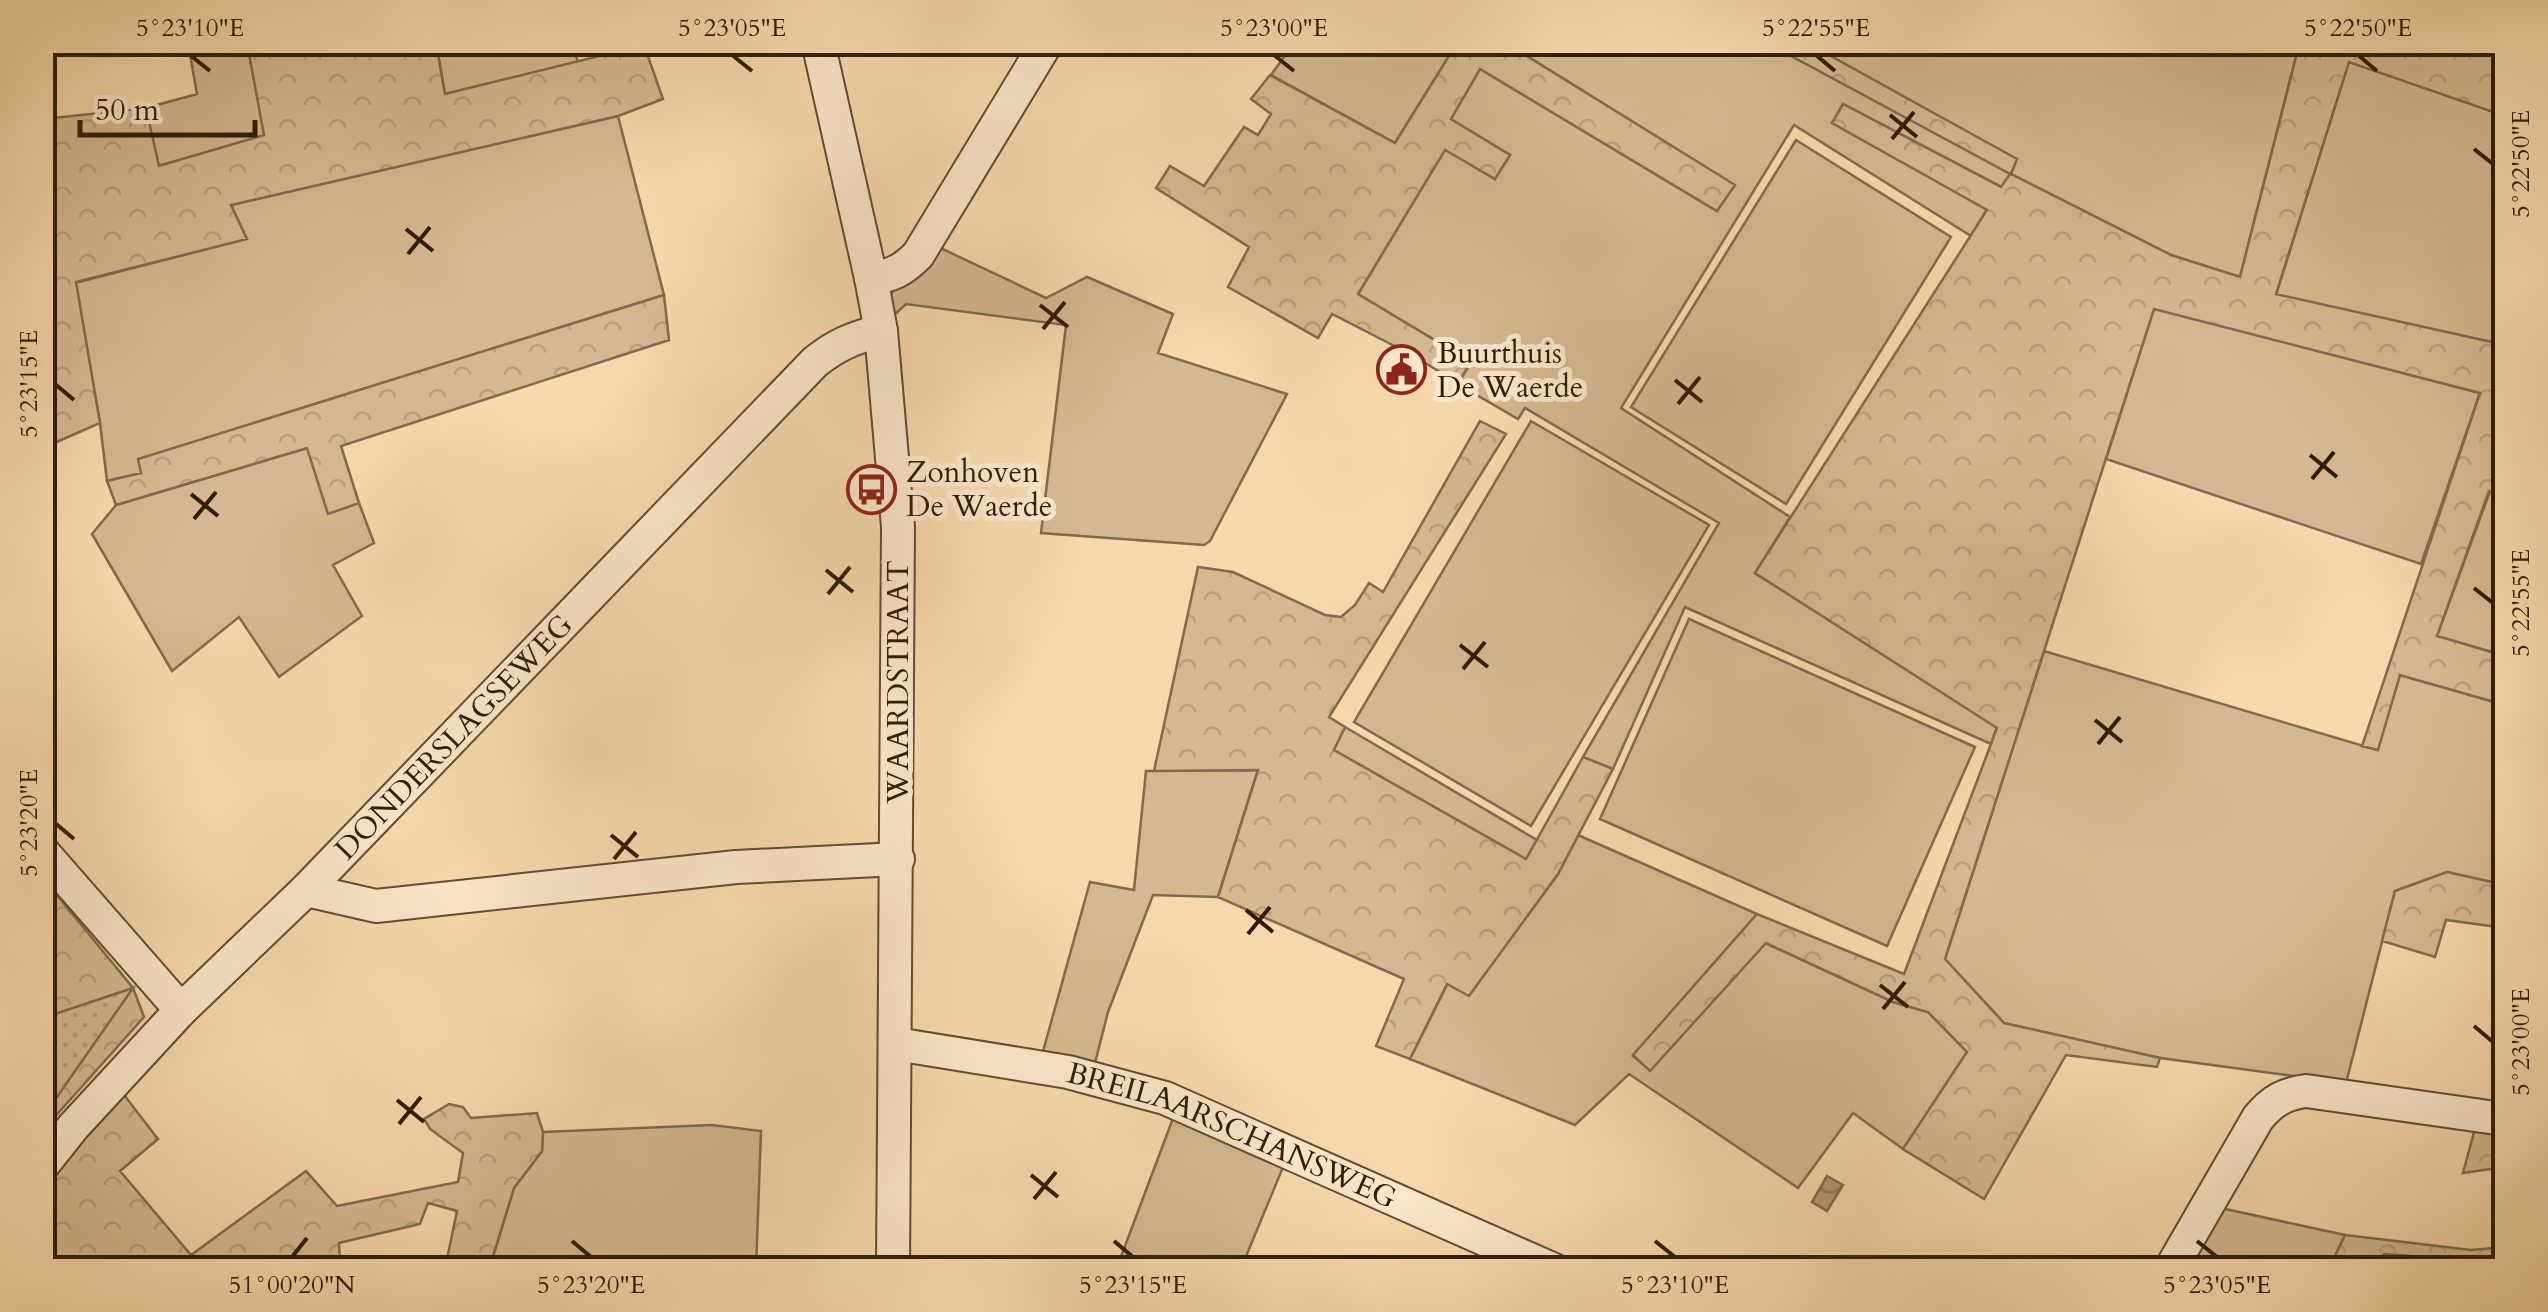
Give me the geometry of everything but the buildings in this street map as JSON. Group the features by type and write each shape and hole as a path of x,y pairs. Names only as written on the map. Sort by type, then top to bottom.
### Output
{"street":[{"name":"WAARDSTRAAT","path":"818,42 881,331 898,527 894,1270"},
{"path":"872,278 890,276 918,255 1047,42"},
{"name":"DONDERSLAGSEWEG","path":"42,1166 181,1010 306,890 814,362 834,346 881,331"},
{"path":"42,850 181,1010"},
{"path":"306,890 376,906 736,868 898,859"},
{"name":"BREILAARSCHANSWEG","path":"896,1044 1068,1072 1165,1098 1554,1270"},
{"path":"2170,1270 2258,1118 2269,1104 2288,1093 2306,1091 2496,1118"}],"green space":[{"path":"2286,42 2298,49 2240,277 2171,255 2011,174 2002,187 1843,104 1833,123 1987,209 1971,236 1794,125 1621,408 1790,517 1755,573 1997,727 1991,744 1685,607 1613,769 1583,757 1719,523 1525,408 1518,419 1458,384 1471,362 1358,294 1445,149 1495,179 1510,155 1450,119 1480,69 1717,211 1734,185 1506,43 1767,43 2010,173 2016,159 1807,43"},
{"path":"188,43 247,43 265,136 158,166 146,108 197,94"},
{"path":"247,43 436,43 445,94 644,45 663,99 618,116 231,205 247,239 76,282 100,423 43,448 43,57 54,118 146,108 159,166 264,135"},
{"path":"436,43 572,43 578,62 445,94"},
{"path":"1294,43 1457,43 1395,143 1271,75"},
{"path":"1457,43 1506,43 1735,185 1717,211 1480,69 1451,119 1510,155 1495,179 1445,150 1358,294 1471,362 1458,383 1332,314 1318,338 1228,287 1249,247 1156,188 1170,166 1204,186 1244,127 1258,135 1271,114 1251,99 1270,75 1395,143"},
{"path":"1767,43 1807,43 2017,159 2011,174 2171,255 2240,277 2298,49 2286,43 2461,43 2505,59 2505,116 2349,62 2276,294 2505,345 2505,496 2489,491 2437,636 2505,656 2505,705 2400,675 2378,750 2362,746 2480,393 2154,309 1945,959 2004,1023 2160,1058 2157,1067 2066,1055 1984,1199 1903,1149 1967,1052 1928,1012 1893,1002 1766,943 1650,1071 1633,1055 1757,914 1904,974 1997,728 1755,573 1987,210 1832,123 1843,104 2001,187 2010,174"},
{"path":"2349,61 2505,116 2505,345 2276,295"},
{"path":"618,116 664,295 139,459 142,473 107,481 75,283 246,239 231,205"},
{"path":"1796,140 1951,237 1786,504 1631,407"},
{"path":"932,244 1046,298 1087,277 1173,314 1158,353 1287,394 1210,541 1204,545 1041,533 1066,325 906,304 891,318 889,298"},
{"path":"664,295 669,340 341,446 359,503 328,514 307,448 116,505 107,481 141,473 138,459"},
{"path":"2154,308 2480,393 2421,564 2106,459"},
{"path":"1480,421 1506,434 1329,717 1345,727 1334,750 1526,859 1583,757 1613,769 1558,874 1469,996 1447,984 1410,1059 1376,1046 1404,979 1218,897 1258,770 1154,771 1198,567 1233,572 1325,615 1341,617 1355,605 1369,583 1383,592"},
{"path":"1531,421 1709,525 1531,826 1354,722"},
{"path":"308,448 328,513 359,503 374,543 333,565 362,616 279,677 239,617 172,671 92,534 116,505"},
{"path":"2490,491 2505,496 2505,656 2437,636"},
{"path":"1689,619 1975,747 1887,946 1600,819"},
{"path":"2044,651 2377,750 2400,675 2505,705 2505,885 2447,872 2395,891 2346,1083 2160,1058 2004,1023 1945,959"},
{"path":"1345,727 1537,840 1526,860 1333,750"},
{"path":"1258,770 1218,897 1153,895 1108,1012 1094,1067 1042,1055 1090,882 1134,890 1146,771"},
{"path":"1578,835 1757,914 1633,1056 1650,1070 1765,943 1893,1002 1928,1012 1967,1052 1903,1149 1853,1113 1798,1188 1629,1074 1575,1125 1410,1059 1448,983 1469,995 1558,874"},
{"path":"2447,872 2505,885 2505,928 2446,920 2435,957 2382,941 2395,891"},
{"path":"42,877 133,988 144,1017 43,1130"},
{"path":"133,988 43,1117 43,1018"},
{"path":"121,1091 158,1139 120,1171 191,1255 306,1171 337,1206 458,1182 463,1153 430,1129 424,1119 449,1104 463,1107 471,1118 537,1113 543,1132 542,1151 514,1188 489,1269 445,1269 457,1211 428,1203 420,1224 339,1243 340,1265 312,1269 43,1270 43,1185"},
{"path":"1175,1113 1286,1160 1242,1266 1249,1269 1116,1270"},
{"path":"2477,1121 2505,1125 2505,1167 2463,1173"},
{"path":"712,1125 761,1131 756,1269 489,1270 514,1188 542,1151 543,1132"},
{"path":"2216,1207 2345,1235 2329,1269 2179,1270"},
{"path":"2345,1235 2471,1250 2505,1247 2505,1269 2439,1269 2421,1258 2384,1254 2372,1269 2329,1269"},
{"path":"2384,1254 2421,1258 2439,1269 2406,1269 2391,1263 2386,1269 2372,1270"}],"water":[{"path":"1827,1176 1843,1185 1827,1211 1812,1202"}],"place":[{"name":"Buurthuis De Waerde","path":"1402,370"},
{"name":"Zonhoven De Waerde","path":"871,489"}]}
